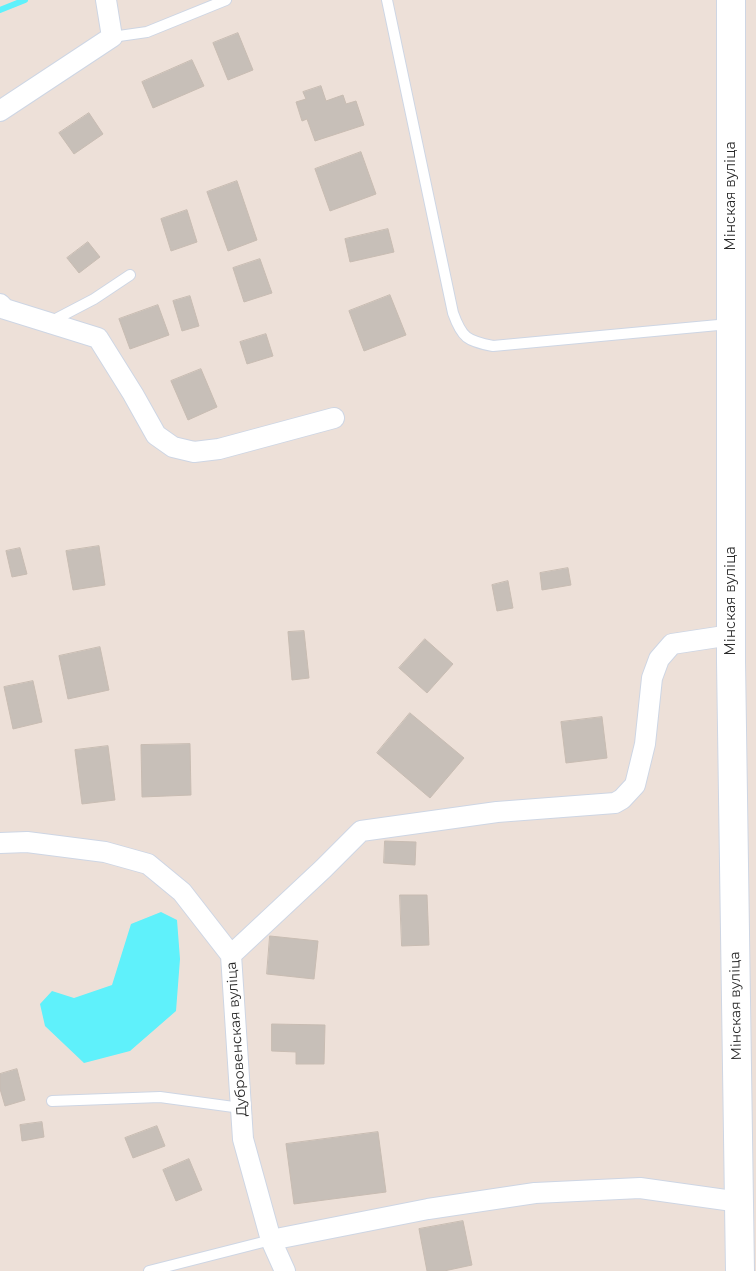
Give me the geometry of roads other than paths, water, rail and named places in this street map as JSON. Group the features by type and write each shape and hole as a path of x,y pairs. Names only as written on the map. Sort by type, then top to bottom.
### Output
{"main road":[{"name":"Мінская вуліца","path":"731,0 731,635 740,1271"}],"street":[{"path":"0,111 112,37 106,0"},
{"path":"0,304 5,309 98,338 156,435 173,447 194,452 219,449 334,418"},
{"path":"231,955 361,831 497,812 614,803 622,800 635,785 645,744 652,678 659,659 672,644 731,635"},
{"name":"Дубровенская вуліца","path":"0,843 27,842 105,852 148,864 182,892 231,955 243,1139 272,1240 286,1271"},
{"path":"272,1240 428,1209 535,1193 640,1188 740,1202"}],"lane":[{"path":"112,37 147,32 226,0"},
{"path":"387,0 453,313 459,329 472,342 493,346 731,324"},
{"path":"49,323 94,299 130,276"},
{"path":"52,1101 160,1097 241,1108"},
{"path":"149,1271 272,1240"}],"water":[{"path":"161,912 177,920 180,959 176,1011 130,1051 84,1063 45,1026 40,1004 52,991 74,998 112,985 131,924"}],"waterway":[{"path":"0,10 25,0"}]}
